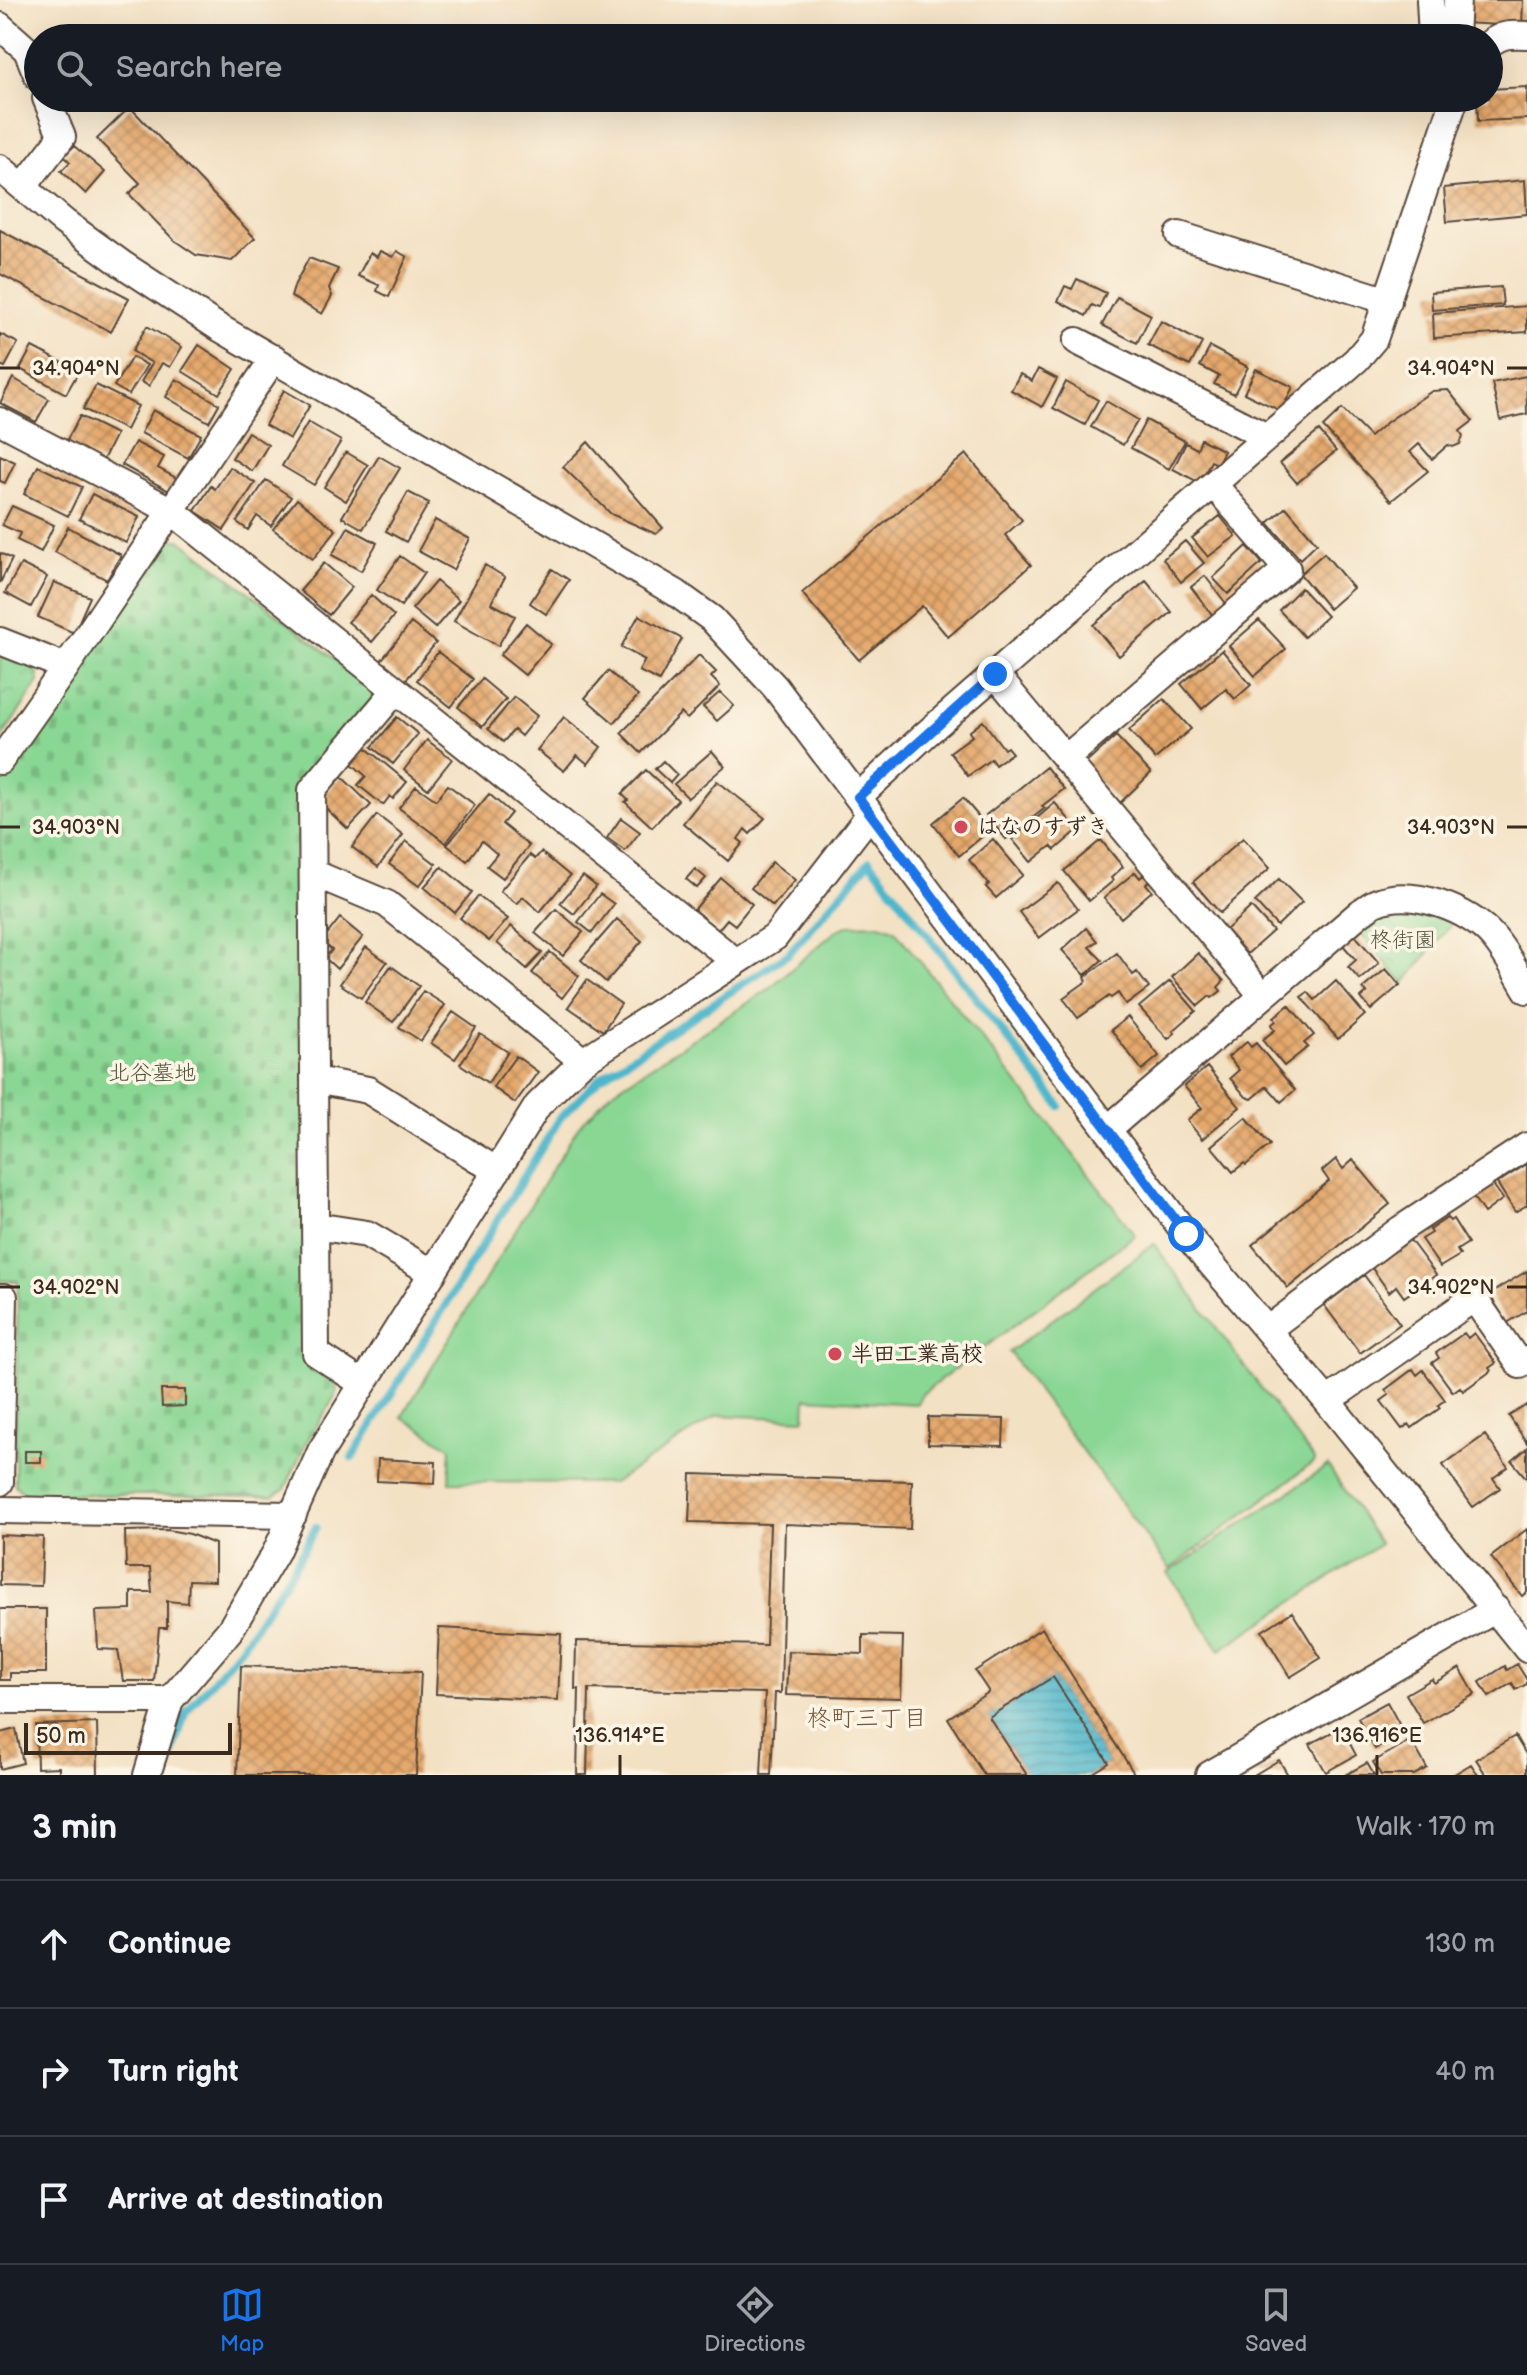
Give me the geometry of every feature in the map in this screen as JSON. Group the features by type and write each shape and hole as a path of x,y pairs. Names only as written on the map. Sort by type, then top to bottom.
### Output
{"street":[{"path":"1430,0 1431,24"},
{"path":"1456,24 1457,0"},
{"path":"0,26 24,47"},
{"path":"1503,35 1527,35"},
{"path":"23,187 62,137 52,112"},
{"path":"147,1775 170,1700 230,1630 276,1552 321,1451 538,1105 583,1061 775,937 864,805 995,674 1356,360 1374,339 1450,112"},
{"path":"0,168 64,222 218,327 676,593 712,619 775,687 1186,1234 1327,1401 1527,1649"},
{"path":"1179,235 1388,301"},
{"path":"1077,341 1267,437"},
{"path":"0,761 274,358"},
{"path":"0,421 172,511 736,962"},
{"path":"1065,759 1287,569 1214,485"},
{"path":"0,641 66,667"},
{"path":"995,674 1262,995"},
{"path":"363,1384 316,1353 312,790 396,690"},
{"path":"313,873 387,904 583,1061"},
{"path":"1108,1129 1262,995 1377,901 1398,898 1443,905 1464,913 1481,924 1494,938 1527,990"},
{"path":"315,1080 368,1090 497,1171"},
{"path":"1267,1330 1401,1229 1527,1146"},
{"path":"315,1226 367,1234 433,1273"},
{"path":"0,1297 4,1297 0,1482"},
{"path":"1327,1401 1474,1298 1520,1365 1527,1360"},
{"path":"0,1510 293,1515"},
{"path":"1209,1775 1496,1609"},
{"path":"0,1700 170,1700"}],"green space":[{"name":"北谷墓地","path":"169,539 180,539 372,688 372,701 303,786 307,1362 336,1380 337,1393 306,1443 285,1489 274,1496 24,1494 15,1485 18,1281 0,1281 0,783"},
{"path":"0,654 37,668 39,682 0,740"},
{"name":"柊街園","path":"1397,909 1453,921 1404,984 1358,931 1382,913"},
{"path":"880,924 894,929 1135,1235 922,1394 917,1404 806,1398 805,1419 718,1415 613,1483 449,1482 451,1448 402,1417 578,1127 610,1093 766,991 837,930 850,925"},
{"path":"1154,1244 1315,1461 1170,1569 1009,1352"},
{"path":"1328,1466 1380,1544 1220,1650 1168,1573"}],"water":[{"path":"1053,1677 1109,1763 1090,1775 1027,1775 989,1717"}],"building":[{"path":"1463,0 1523,0 1522,26 1462,23"},
{"path":"1527,87 1527,119 1478,121 1478,112 1503,112 1503,88"},
{"path":"125,112 135,112 255,238 232,261 196,255 174,240 129,194 140,183 97,139"},
{"path":"74,146 105,172 86,194 61,171 70,162 64,156"},
{"path":"1525,180 1527,214 1447,222 1444,188"},
{"path":"0,230 129,298 111,332 0,274"},
{"path":"380,251 393,257 397,251 407,257 389,297 377,291 379,285 358,276 370,253 377,257"},
{"path":"309,258 338,269 329,288 332,296 322,314 291,297"},
{"path":"1077,279 1106,293 1099,308 1092,305 1086,316 1058,301 1065,286 1072,289"},
{"path":"1501,287 1503,305 1432,310 1431,292"},
{"path":"1117,297 1151,315 1137,343 1102,325"},
{"path":"1527,306 1527,332 1434,338 1433,313"},
{"path":"1161,321 1202,343 1190,366 1148,345"},
{"path":"147,326 182,347 170,367 162,363 149,386 141,382 152,363 132,351"},
{"path":"0,334 18,343 5,367 0,365"},
{"path":"199,345 235,369 219,394 182,371"},
{"path":"32,347 79,371 66,394 20,369"},
{"path":"1210,347 1248,367 1234,394 1214,384 1219,376 1200,366"},
{"path":"132,357 147,365 129,395 114,386"},
{"path":"1038,369 1057,379 1042,407 1011,390 1020,374 1032,381"},
{"path":"1256,369 1293,387 1281,411 1244,393"},
{"path":"1526,376 1527,414 1500,420 1492,383"},
{"path":"13,378 49,399 36,422 0,403"},
{"path":"176,379 219,404 209,422 166,397"},
{"path":"1066,382 1098,400 1085,425 1053,408"},
{"path":"96,385 138,406 126,430 83,409"},
{"path":"284,390 310,405 290,439 265,425"},
{"path":"1448,390 1473,421 1460,431 1463,436 1460,444 1453,447 1448,445 1432,459 1419,444 1410,452 1428,471 1391,501 1323,427 1342,409 1370,437 1432,391"},
{"path":"1106,401 1138,420 1123,445 1091,427"},
{"path":"153,410 201,435 188,458 141,433"},
{"path":"80,416 116,434 102,462 65,443"},
{"path":"1146,420 1185,441 1169,469 1131,448"},
{"path":"308,422 341,441 314,485 282,466"},
{"path":"1319,431 1336,451 1297,483 1280,463"},
{"path":"248,432 268,445 252,471 232,458"},
{"path":"1201,439 1224,451 1217,464 1211,461 1200,483 1173,469 1186,443 1197,449"},
{"path":"135,442 164,457 158,468 176,478 169,491 122,465"},
{"path":"588,442 663,528 656,534 611,514 563,467"},
{"path":"346,452 368,465 346,501 324,487"},
{"path":"966,454 1022,520 1005,535 1031,565 948,637 922,606 859,660 802,593"},
{"path":"0,455 15,462 5,483 0,481"},
{"path":"379,456 400,468 363,529 342,517"},
{"path":"38,466 82,487 68,516 24,494"},
{"path":"230,467 255,483 224,530 195,511 211,486 215,489"},
{"path":"266,480 291,497 271,526 257,516 248,530 237,522"},
{"path":"408,492 429,503 406,542 386,531"},
{"path":"92,494 139,517 126,543 79,519"},
{"path":"297,499 336,530 313,559 273,529"},
{"path":"12,506 54,525 41,552 17,540 20,533 2,525"},
{"path":"1286,507 1317,543 1300,559 1268,523"},
{"path":"1220,516 1236,536 1208,557 1192,538"},
{"path":"435,520 470,539 453,570 418,551"},
{"path":"68,527 121,555 107,580 55,552"},
{"path":"348,527 377,543 361,571 332,555"},
{"path":"1185,541 1204,563 1181,582 1163,559"},
{"path":"1247,546 1262,563 1228,594 1213,578"},
{"path":"0,553 12,559 0,583"},
{"path":"1324,553 1353,588 1329,609 1300,574"},
{"path":"400,556 424,573 401,606 377,590"},
{"path":"324,563 352,587 329,615 300,591"},
{"path":"21,564 47,577 31,607 5,593"},
{"path":"485,565 505,577 491,603 515,616 498,646 454,621"},
{"path":"552,569 569,580 546,614 530,603"},
{"path":"1205,576 1228,606 1214,617 1191,587"},
{"path":"436,581 459,600 435,628 412,609"},
{"path":"1146,581 1172,612 1119,656 1093,625"},
{"path":"54,582 90,597 74,633 38,617"},
{"path":"1301,588 1327,616 1304,637 1279,610"},
{"path":"371,595 394,616 372,642 348,622"},
{"path":"639,615 682,639 659,681 639,671 645,660 621,647"},
{"path":"1259,620 1286,649 1255,676 1229,646"},
{"path":"411,623 436,643 405,681 380,662"},
{"path":"526,623 551,644 525,675 500,655"},
{"path":"1222,650 1251,685 1235,699 1226,689 1202,709 1181,684"},
{"path":"438,652 473,679 451,707 417,680"},
{"path":"699,655 716,672 711,677 720,686 687,719 681,713 641,753 621,733"},
{"path":"608,671 638,696 614,723 585,698"},
{"path":"482,679 506,699 482,727 458,707"},
{"path":"720,692 734,706 717,721 703,707"},
{"path":"514,697 537,716 521,736 514,730 503,742 488,729"},
{"path":"1164,699 1191,729 1155,759 1129,730"},
{"path":"397,717 418,734 393,764 372,747"},
{"path":"564,717 601,747 588,764 577,755 564,771 537,750"},
{"path":"983,721 1004,749 1007,747 1012,753 995,765 991,759 968,776 950,752 972,736 969,732"},
{"path":"1116,736 1151,773 1120,803 1084,765"},
{"path":"427,740 452,759 428,789 404,770"},
{"path":"365,747 407,782 393,799 390,796 383,805 358,785 366,776 351,763"},
{"path":"712,751 725,766 688,798 674,784"},
{"path":"663,761 677,775 670,783 655,769"},
{"path":"1046,767 1064,789 1006,839 986,815"},
{"path":"646,770 678,800 652,827 625,802 628,800 622,794"},
{"path":"342,777 371,805 348,829 318,801"},
{"path":"717,781 765,818 750,834 745,829 738,839 743,843 728,861 683,823"},
{"path":"448,785 475,805 446,843 399,808 416,786 436,800"},
{"path":"489,794 511,813 502,824 529,846 503,878 487,866 497,854 482,841 467,861 447,845"},
{"name":"はなのすずき","path":"963,798 990,830 959,856 933,823"},
{"path":"1055,803 1078,830 1055,850 1051,846 1031,862 1012,839"},
{"path":"377,815 403,835 378,867 352,847"},
{"path":"621,818 640,832 625,851 607,838"},
{"path":"1243,838 1270,868 1220,913 1193,882"},
{"path":"993,839 1023,875 996,898 986,887 989,884 969,860"},
{"path":"1101,840 1123,867 1111,878 1113,881 1089,901 1064,871"},
{"path":"406,841 436,864 419,886 389,864"},
{"path":"541,852 570,876 540,912 523,897 517,904 500,891 530,855 535,859"},
{"path":"772,862 795,880 773,906 751,888"},
{"path":"442,867 472,892 455,913 424,887"},
{"path":"695,869 706,878 697,888 686,879"},
{"path":"1135,872 1149,881 1146,884 1152,891 1121,918 1104,898"},
{"path":"583,876 596,886 574,914 560,903"},
{"path":"721,878 752,904 735,925 727,919 718,930 694,910"},
{"path":"1279,879 1302,902 1277,926 1255,902"},
{"path":"1058,883 1078,909 1039,938 1019,912"},
{"path":"600,894 614,904 592,933 578,922"},
{"path":"478,896 508,919 489,941 460,918"},
{"path":"1251,907 1273,931 1247,954 1226,930"},
{"path":"556,909 583,932 563,956 535,933"},
{"path":"340,918 363,937 337,969 325,958 332,950 322,941"},
{"path":"617,919 642,941 606,982 581,960"},
{"path":"511,926 542,953 527,969 497,943"},
{"path":"1086,928 1097,941 1089,947 1102,960 1085,975 1062,950"},
{"path":"1354,934 1379,963 1360,980 1348,967 1356,960 1342,944"},
{"path":"366,947 387,962 361,998 340,984"},
{"path":"550,952 579,976 562,998 532,973"},
{"path":"1117,953 1133,975 1137,972 1149,988 1126,1005 1118,993 1111,998 1109,996 1078,1018 1063,998"},
{"path":"1198,953 1224,981 1218,987 1221,991 1198,1006 1172,977"},
{"path":"391,966 419,986 393,1022 365,1002"},
{"path":"1386,969 1400,985 1371,1010 1361,998 1367,993 1362,989"},
{"path":"587,980 621,1004 603,1031 568,1007"},
{"path":"1170,981 1196,1011 1168,1039 1139,1007"},
{"path":"1336,981 1365,1015 1338,1039 1301,997 1308,992 1315,1000"},
{"path":"423,991 445,1005 421,1041 399,1027"},
{"path":"1289,1005 1314,1035 1304,1043 1308,1047 1284,1066 1262,1040 1275,1030 1271,1025 1276,1021 1274,1017"},
{"path":"453,1012 476,1028 455,1059 431,1043"},
{"path":"1128,1017 1159,1056 1142,1070 1111,1030"},
{"path":"480,1034 508,1052 488,1083 460,1064"},
{"path":"1247,1042 1251,1047 1256,1043 1295,1090 1281,1102 1267,1086 1252,1099 1246,1097 1230,1078 1239,1070 1228,1057"},
{"path":"516,1056 538,1072 515,1103 493,1087"},
{"path":"1207,1067 1240,1107 1202,1139 1187,1120 1202,1108 1184,1086"},
{"path":"1246,1117 1270,1145 1233,1172 1211,1146"},
{"path":"1336,1159 1343,1169 1353,1160 1390,1204 1288,1288 1252,1245 1329,1181 1322,1171"},
{"path":"1527,1164 1527,1205 1515,1212 1497,1183"},
{"path":"1492,1183 1503,1199 1484,1213 1473,1197"},
{"path":"1447,1218 1450,1221 1453,1219 1468,1243 1457,1250 1460,1255 1440,1267 1421,1239"},
{"path":"1410,1240 1436,1275 1404,1297 1396,1286 1389,1292 1372,1268"},
{"path":"1527,1271 1527,1311 1507,1323 1489,1294"},
{"path":"1364,1275 1400,1324 1360,1353 1324,1305"},
{"path":"1464,1333 1468,1338 1474,1333 1496,1363 1489,1368 1491,1371 1463,1391 1460,1387 1453,1392 1432,1363 1439,1358 1436,1353"},
{"path":"1413,1369 1417,1375 1423,1370 1445,1400 1438,1405 1440,1408 1412,1428 1409,1424 1402,1429 1381,1401 1389,1395 1385,1390"},
{"path":"161,1390 185,1390 185,1406 162,1407"},
{"path":"1527,1405 1527,1443 1509,1416"},
{"path":"928,1417 1004,1419 1003,1446 928,1444"},
{"path":"1485,1435 1508,1467 1493,1478 1500,1488 1473,1507 1443,1465"},
{"path":"1527,1448 1527,1479 1512,1461"},
{"path":"25,1451 41,1451 41,1462 25,1462"},
{"path":"378,1459 436,1462 435,1484 377,1481"},
{"path":"691,1474 912,1481 910,1529 785,1524 781,1693 775,1693 771,1775 761,1775 765,1693 589,1689 587,1775 577,1775 579,1689 575,1689 576,1641 766,1645 770,1524 689,1522"},
{"path":"1527,1529 1527,1592 1522,1596 1491,1557"},
{"path":"168,1530 190,1534 215,1544 215,1581 189,1580 188,1603 167,1601 167,1628 159,1628 154,1681 123,1681 118,1650 98,1649 96,1611 131,1610 131,1592 152,1592 150,1568 126,1568 125,1531"},
{"path":"0,1535 43,1537 41,1586 0,1585"},
{"path":"0,1609 46,1609 46,1673 10,1673 10,1680 0,1680"},
{"path":"1292,1612 1321,1658 1290,1677 1262,1631"},
{"path":"439,1628 561,1634 558,1700 436,1694"},
{"path":"1042,1628 1135,1775 1090,1775 1109,1763 1053,1677 989,1717 1027,1775 984,1775 948,1718 989,1692 975,1671"},
{"path":"863,1635 903,1636 901,1698 786,1695 788,1651 863,1654"},
{"path":"1517,1664 1527,1684 1516,1690 1512,1683 1489,1697 1480,1682 1505,1666 1507,1670"},
{"path":"241,1666 421,1672 416,1775 237,1775"},
{"path":"1460,1668 1475,1694 1423,1723 1406,1694"},
{"path":"1387,1702 1404,1733 1375,1749 1358,1718"},
{"path":"97,1723 98,1775 59,1775 59,1767 37,1768 36,1725"},
{"path":"1341,1727 1356,1755 1326,1772 1310,1744"},
{"path":"16,1729 23,1763 0,1769 0,1733"},
{"path":"1515,1736 1527,1756 1527,1775 1486,1775 1476,1759"},
{"path":"1411,1740 1427,1768 1414,1775 1381,1775 1373,1762"},
{"path":"1279,1760 1288,1775 1254,1775"},
{"path":"1367,1763 1374,1775 1345,1775"},
{"path":"1471,1764 1478,1775 1453,1775"}],"waterway":[{"path":"352,1458 560,1118 600,1078 788,954 870,861 1060,1106"},
{"path":"166,1775 185,1713 240,1649 293,1569 316,1527"}],"place":[{"name":"はなのすずき","path":"961,827"},
{"name":"半田工業高校","path":"835,1354"}],"district":[{"name":"柊町三丁目","path":"867,1718"}],"route":[{"path":"995,674 858,797 1186,1234"}]}
